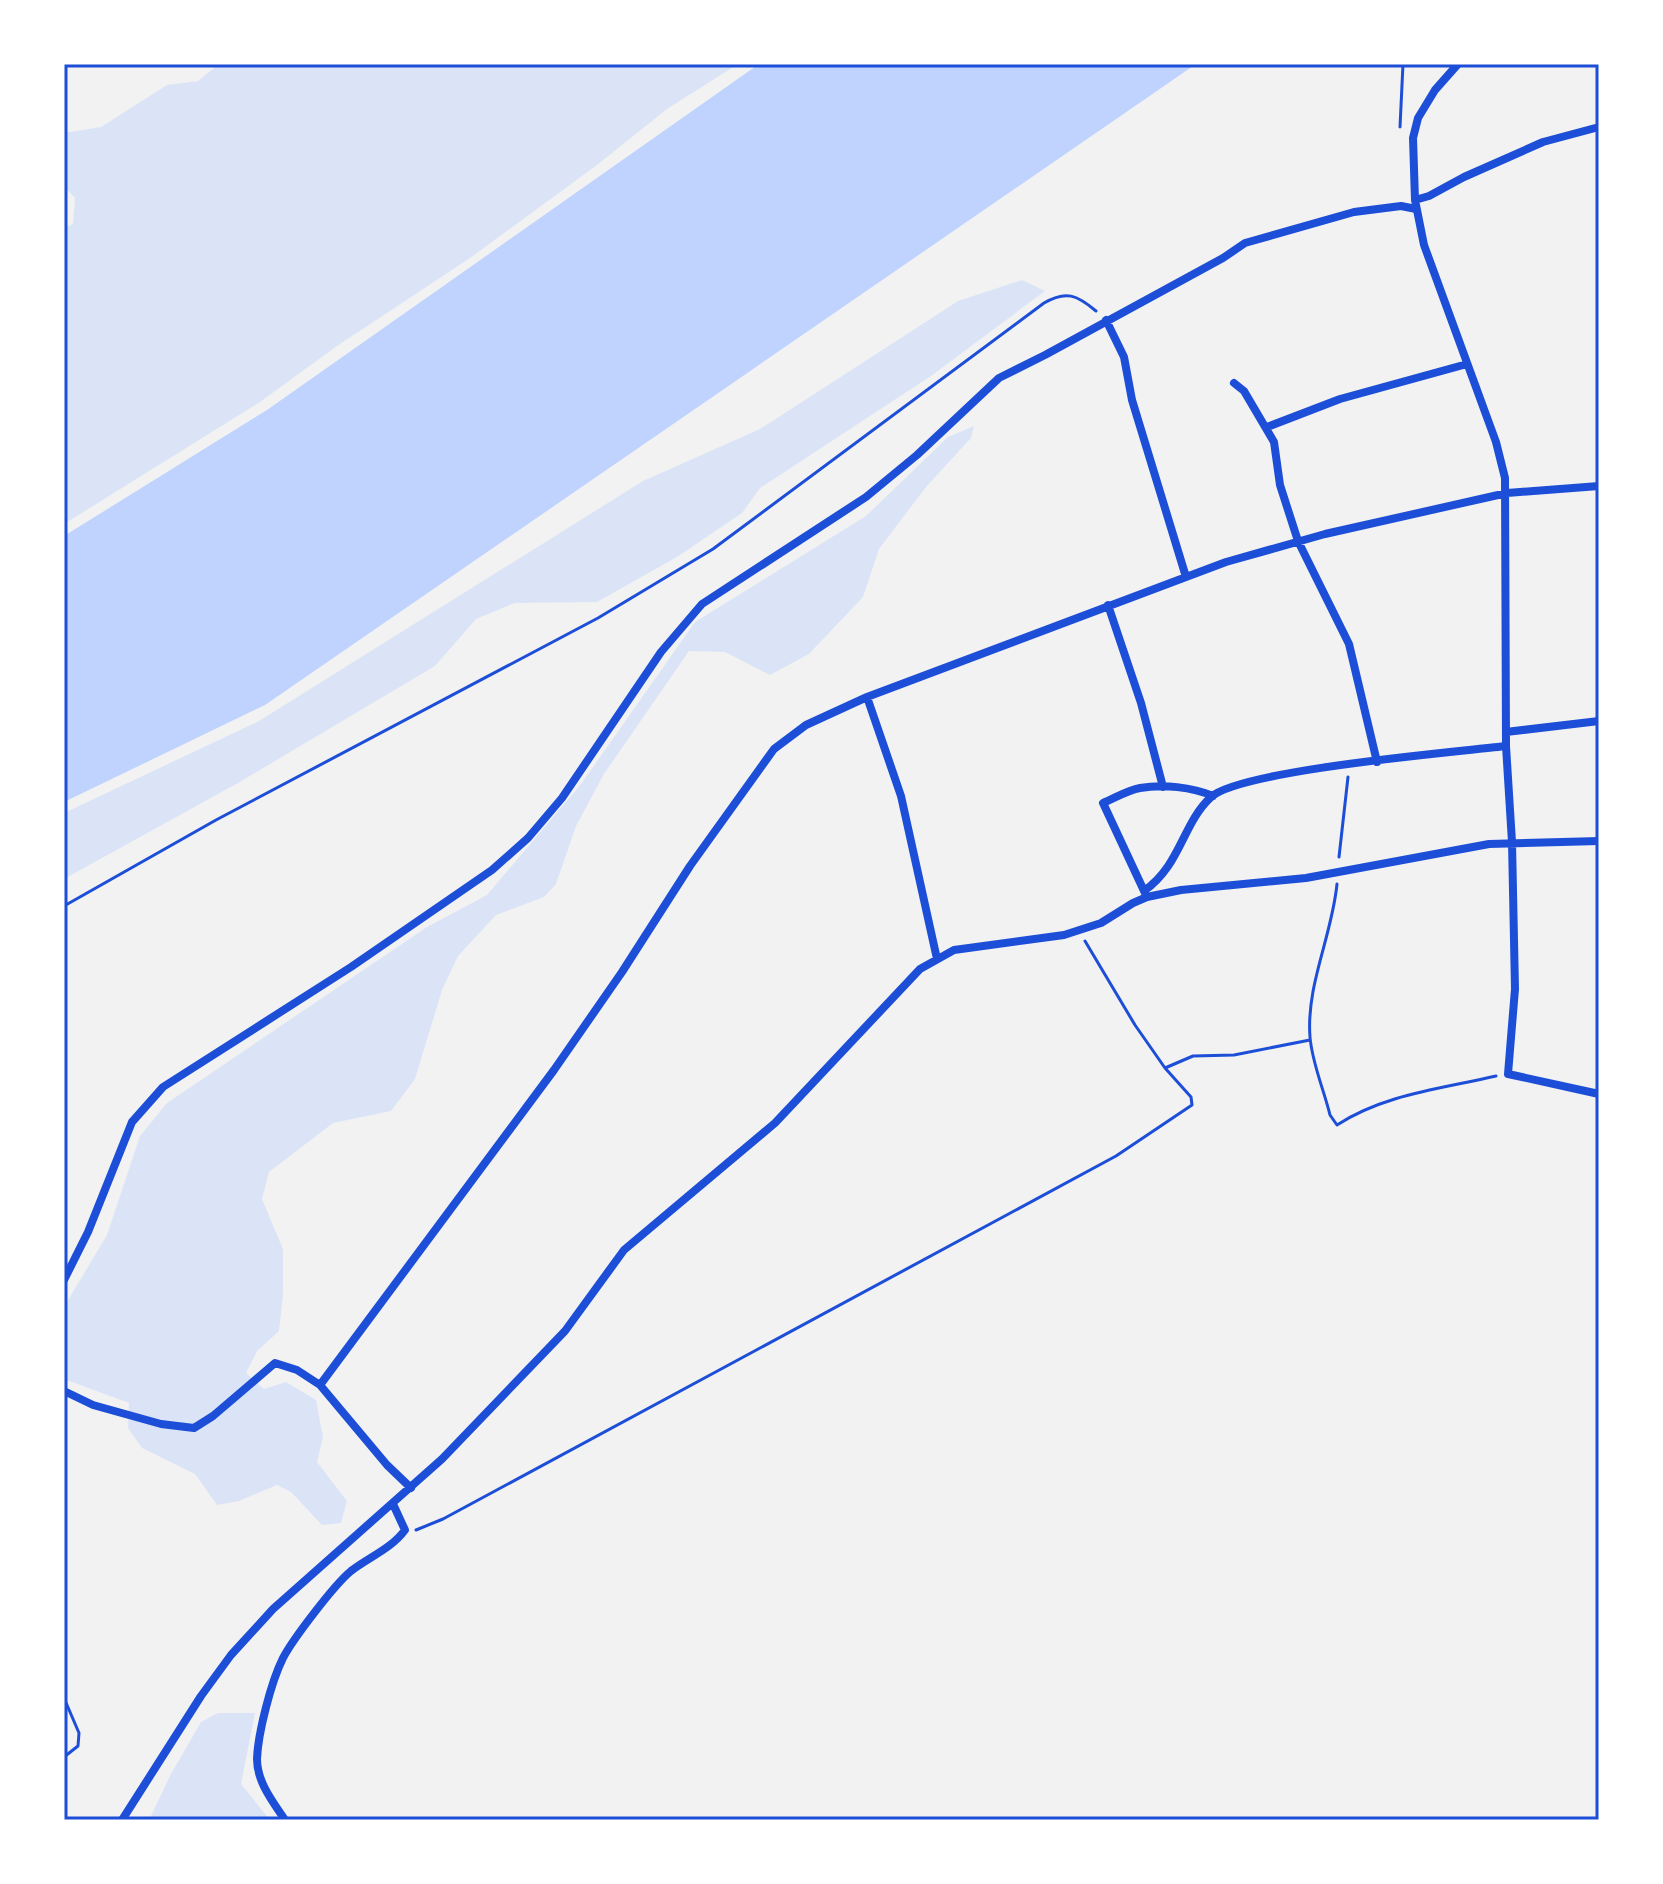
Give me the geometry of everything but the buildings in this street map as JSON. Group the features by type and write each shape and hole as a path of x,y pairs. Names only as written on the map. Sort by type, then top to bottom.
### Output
{"street":[{"path":"1458,64 1435,90 1418,118 1413,138 1416,204 1424,245 1496,442 1507,493 1506,746 1512,842 1515,989 1508,1074 1599,1094"},
{"path":"64,1280 88,1232 132,1122 163,1087 351,967 492,870 528,838 562,798 661,652 702,604 866,497 917,455 999,378 1223,258 1245,243 1354,212 1416,204 1464,177 1543,142 1599,127"},
{"path":"1106,320 1124,357 1132,400 1186,577"},
{"path":"1267,427 1340,399 1467,364"},
{"path":"1234,383 1244,391 1274,442 1280,485 1298,541 1349,644 1377,762"},
{"path":"320,1385 554,1070 690,866 774,749 806,725 867,697 1226,562 1298,541 1507,493 1599,486"},
{"path":"1108,605 1137,688 1163,787"},
{"path":"867,697 906,814 937,959"},
{"path":"1506,732 1599,721"},
{"path":"122,1820 201,1696 231,1655 273,1609 411,1488 565,1331 624,1250 775,1123 920,969 954,950 1064,935 1101,923 1133,903 1157,882 1174,861 1201,809 1213,796 1261,779 1506,746"},
{"path":"1145,894 1103,803 1138,788 1163,787 1213,796"},
{"path":"1145,894 1338,873 1489,844 1599,841"},
{"path":"64,1391 93,1405 161,1424 194,1428 213,1416 275,1363 297,1370 320,1385 387,1465 411,1488"},
{"path":"285,1820 265,1791 257,1761 268,1700 283,1657 334,1588 351,1571 388,1546 405,1530 393,1504"}],"path":[{"path":"1403,64 1399,122 1403,135 1413,138"},
{"path":"64,906 216,820 598,618 713,549 1057,295 1070,295 1106,320"},
{"path":"1349,766 1335,910 1313,994 1310,1040 1330,1115 1337,1125 1362,1109 1390,1099 1508,1074"},
{"path":"405,1530 422,1529 443,1519 1116,1156 1192,1105 1191,1097 1165,1068 1135,1025 1081,930"},
{"path":"1165,1068 1193,1056 1234,1055 1310,1040"},
{"path":"64,1698 79,1733 78,1746 64,1757"}],"shaded area":[{"path":"219,64 738,64 667,109 597,165 470,258 337,346 260,402 64,524 64,228 73,224 75,198 64,186 64,133 101,127 167,85 198,81"},
{"path":"1022,280 1045,291 931,376 760,488 742,513 677,557 597,602 515,603 476,619 435,666 238,783 64,879 64,813 259,721 643,481 760,429 958,301"},
{"path":"974,426 971,438 926,487 879,549 863,597 809,654 770,675 725,652 689,651 604,774 576,826 556,884 544,897 496,915 458,956 442,990 415,1079 391,1111 333,1123 269,1172 262,1199 283,1249 279,1331 257,1351 246,1373 264,1389 286,1382 316,1400 323,1437 317,1462 347,1501 341,1523 322,1525 291,1492 277,1485 239,1501 217,1505 195,1474 142,1448 128,1428 129,1403 64,1379 64,1307 107,1235 140,1136 167,1103 427,927 487,895 581,784 695,622 866,516 948,437"},
{"path":"218,1713 255,1713 241,1784 270,1820 149,1820 201,1722"}],"water":[{"path":"759,64 1196,64 265,705 64,802 64,536 267,410"}]}
